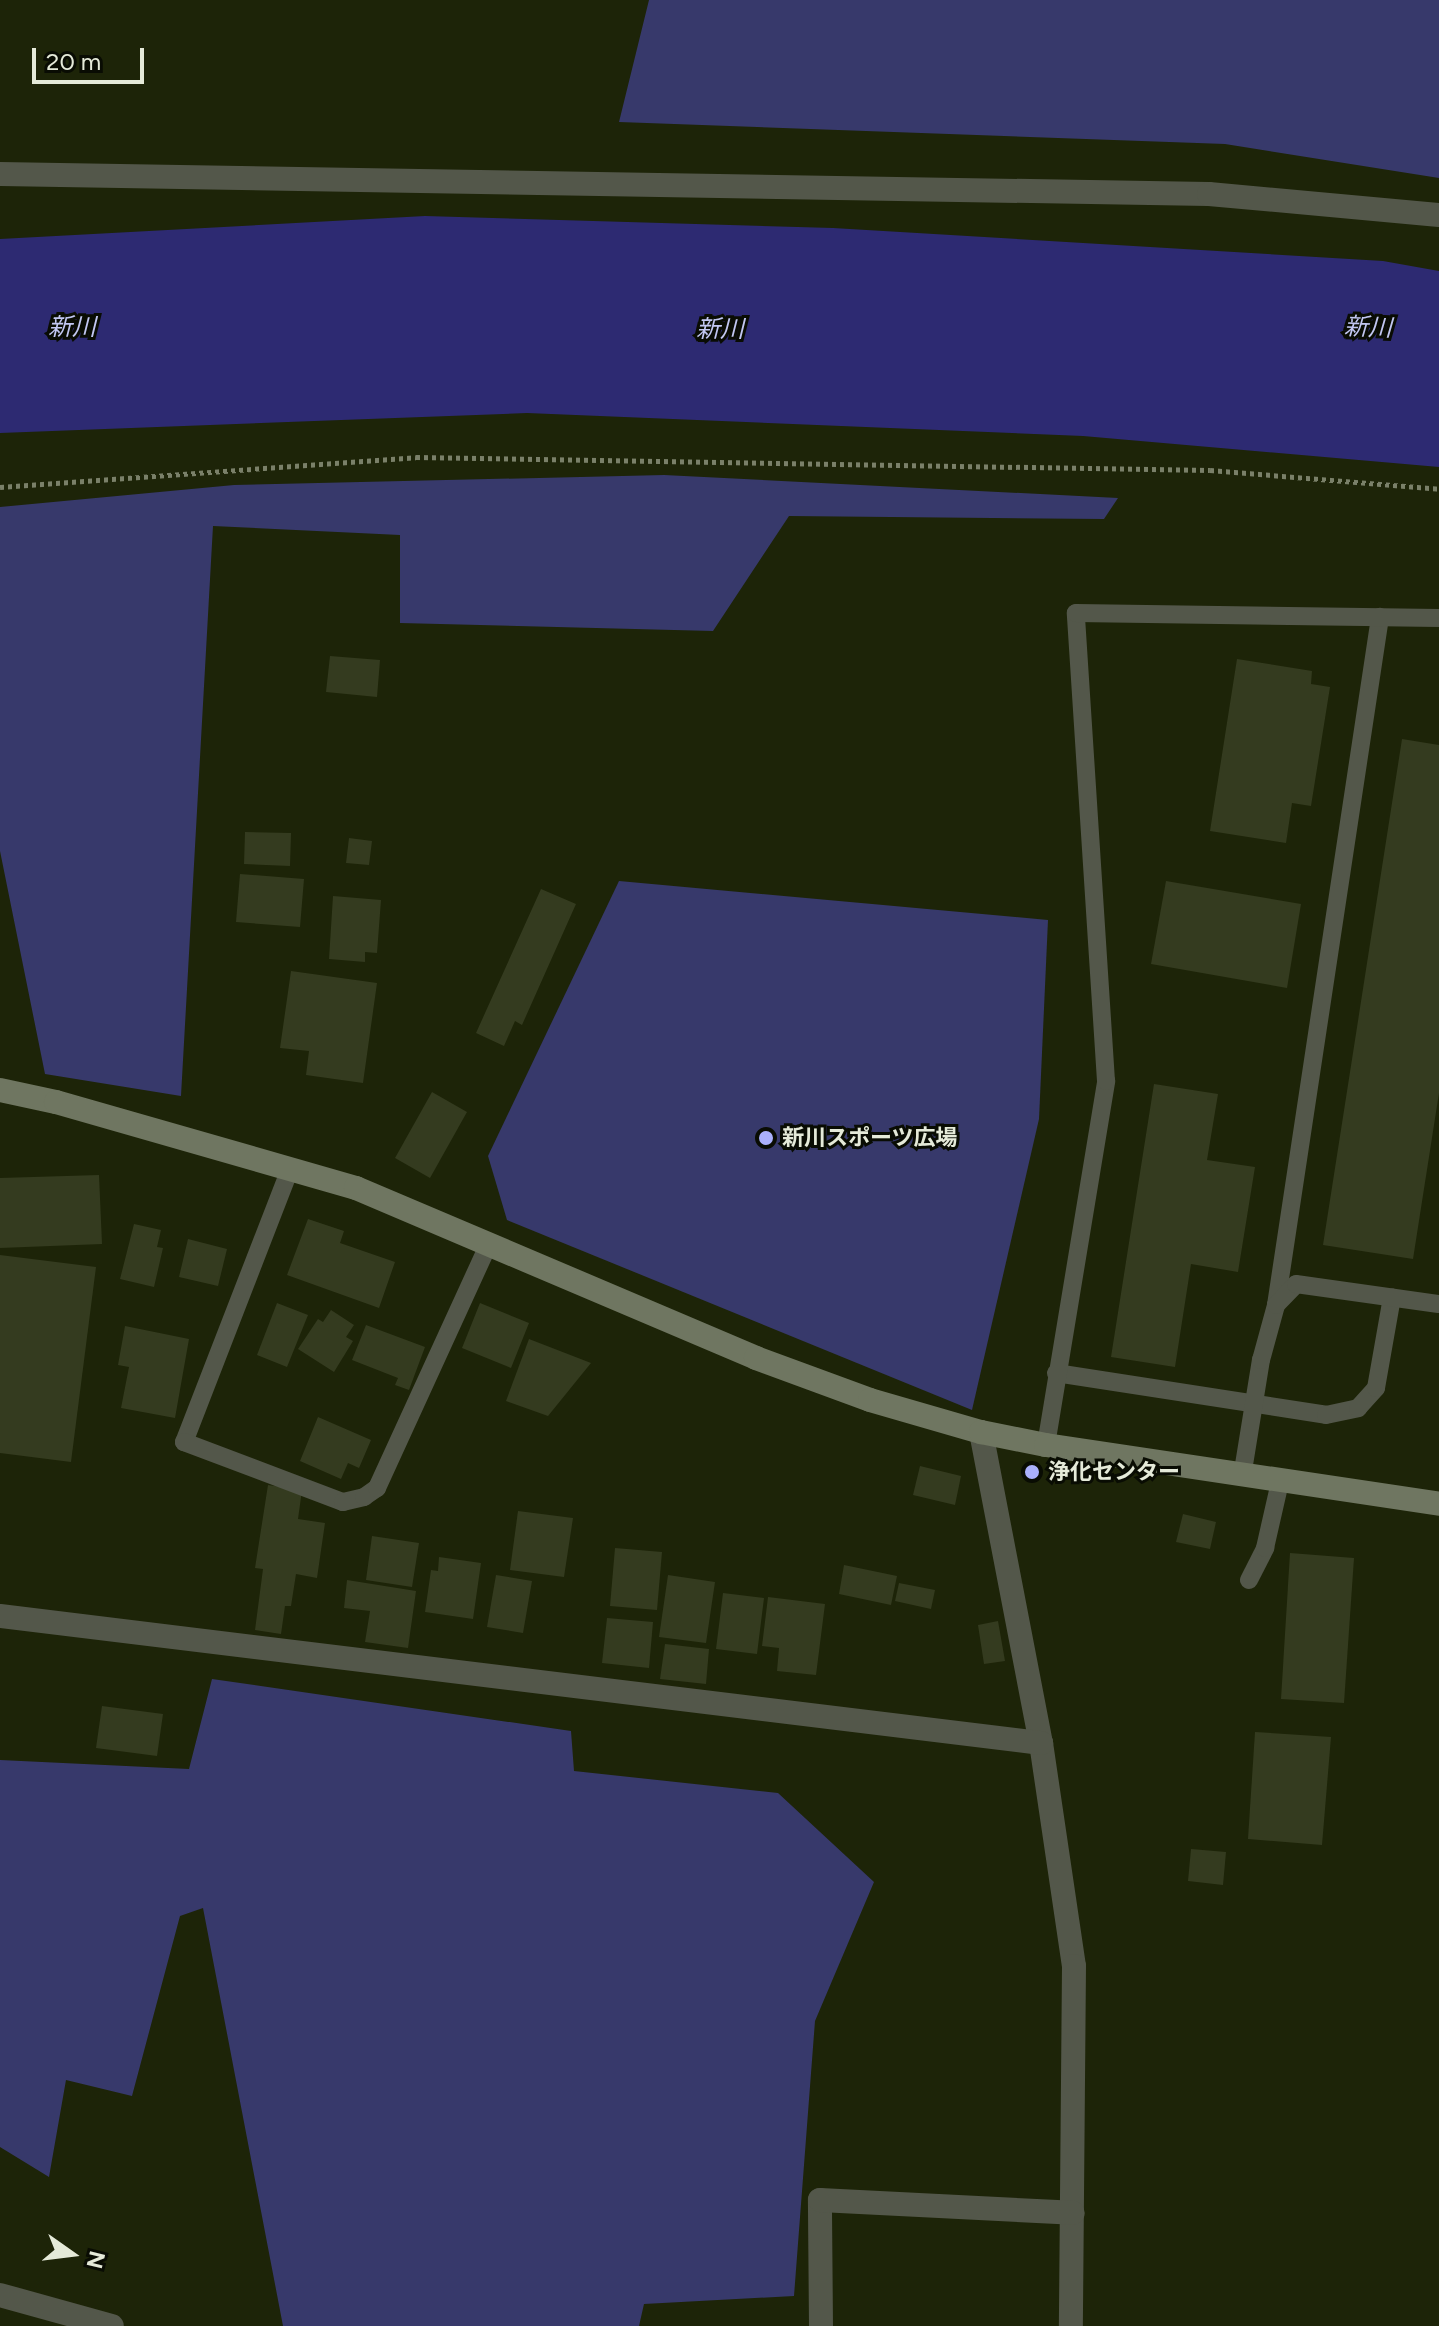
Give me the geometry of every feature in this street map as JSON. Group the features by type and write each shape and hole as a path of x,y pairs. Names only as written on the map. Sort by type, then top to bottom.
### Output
{"street":[{"path":"0,174 1209,194 1439,215"},
{"path":"0,1090 56,1102 356,1188 756,1358 870,1400 981,1432 1242,1477 1439,1504"},
{"path":"981,1432 1041,1743 1074,1966 1071,2326"},
{"path":"0,1616 1041,1743"},
{"path":"821,2326 820,2200 1073,2213"},
{"path":"0,2295 112,2326"}],"lane":[{"path":"1046,1445 1106,1081 1076,613 1439,618"},
{"path":"1242,1477 1254,1401 1276,1305 1380,617"},
{"path":"290,1169 184,1442 343,1502 364,1497 377,1488 488,1245"},
{"path":"1276,1305 1296,1284 1439,1304"},
{"path":"1056,1373 1254,1401 1326,1415 1358,1408 1376,1388 1392,1297"},
{"path":"1249,1580 1265,1548 1280,1482"}],"path":[{"path":"0,487 416,457 1210,470 1439,489"}],"shaded area":[{"path":"649,0 1439,0 1439,178 1225,144 619,122"},
{"path":"664,475 1118,498 1104,519 789,516 713,631 400,623 400,535 213,526 181,1096 45,1074 0,851 0,507 234,485"},
{"name":"新川スポーツ広場","path":"619,881 1048,920 1039,1119 972,1410 507,1220 488,1156"},
{"path":"212,1679 571,1731 574,1771 778,1793 874,1882 815,2021 794,2296 644,2304 639,2326 283,2326 203,1908 180,1916 132,2096 66,2080 49,2177 0,2147 0,1760 189,1769"}],"water":[{"name":"新川","path":"425,216 833,228 1383,261 1439,271 1439,467 1083,436 527,413 0,433 0,239"}],"building":[{"path":"330,656 380,660 377,697 326,692"},
{"path":"1237,659 1312,671 1311,684 1330,687 1311,806 1292,803 1286,843 1210,831"},
{"path":"1402,739 1439,745 1439,1093 1413,1259 1323,1245"},
{"path":"245,832 291,833 290,866 244,864"},
{"path":"349,838 372,841 369,865 346,863"},
{"path":"240,874 304,879 300,927 236,922"},
{"path":"1166,881 1301,904 1287,988 1151,964"},
{"path":"541,889 576,904 522,1025 515,1021 504,1046 476,1033"},
{"path":"333,896 381,900 377,953 365,952 365,962 329,959"},
{"path":"291,971 377,983 363,1083 306,1075 309,1051 280,1048"},
{"path":"1154,1084 1218,1094 1207,1160 1255,1167 1238,1272 1191,1264 1175,1367 1111,1357"},
{"path":"432,1092 467,1112 430,1178 395,1158"},
{"path":"99,1175 102,1244 0,1248 0,1178"},
{"path":"308,1219 344,1231 340,1243 395,1262 379,1308 287,1275"},
{"path":"134,1224 161,1230 157,1247 163,1248 154,1287 120,1279"},
{"path":"188,1239 227,1249 218,1286 179,1277"},
{"path":"0,1255 96,1267 71,1462 0,1453"},
{"path":"277,1303 308,1315 287,1367 257,1355"},
{"path":"480,1303 529,1323 511,1368 462,1348"},
{"path":"331,1310 354,1325 346,1337 353,1341 334,1372 298,1349 318,1319 323,1322"},
{"path":"366,1325 425,1347 409,1390 395,1385 398,1378 352,1360"},
{"path":"125,1326 189,1339 175,1418 121,1408 129,1367 118,1365"},
{"path":"529,1339 591,1363 548,1416 506,1401"},
{"path":"318,1417 371,1440 359,1468 348,1463 341,1479 300,1461"},
{"path":"920,1466 961,1476 955,1505 913,1495"},
{"path":"268,1485 302,1490 298,1519 325,1523 317,1578 296,1574 291,1606 285,1606 281,1634 255,1630 263,1569 255,1568"},
{"path":"518,1511 573,1518 564,1577 510,1570"},
{"path":"1183,1514 1216,1522 1210,1549 1176,1542"},
{"path":"372,1536 419,1543 412,1587 366,1580"},
{"path":"615,1548 662,1552 657,1610 610,1606"},
{"path":"1290,1553 1354,1558 1344,1703 1281,1699"},
{"path":"439,1557 481,1563 473,1619 425,1612 431,1570 438,1571"},
{"path":"844,1565 897,1576 891,1605 839,1594"},
{"path":"496,1575 532,1581 523,1633 487,1627"},
{"path":"668,1575 715,1582 706,1643 659,1637"},
{"path":"347,1580 416,1591 408,1648 365,1642 370,1611 344,1608"},
{"path":"899,1583 935,1590 931,1609 895,1601"},
{"path":"723,1593 764,1598 757,1654 716,1649"},
{"path":"768,1597 825,1604 816,1675 777,1671 779,1648 762,1646"},
{"path":"607,1618 653,1622 649,1668 602,1663"},
{"path":"998,1621 1005,1661 984,1664 978,1625"},
{"path":"665,1644 709,1649 706,1684 660,1679"},
{"path":"102,1706 163,1714 157,1756 96,1748"},
{"path":"1255,1732 1331,1737 1322,1845 1248,1839"},
{"path":"1191,1849 1226,1852 1223,1885 1188,1881"}],"place":[{"name":"新川スポーツ広場","path":"766,1138"},
{"name":"浄化センター","path":"1032,1472"}]}
